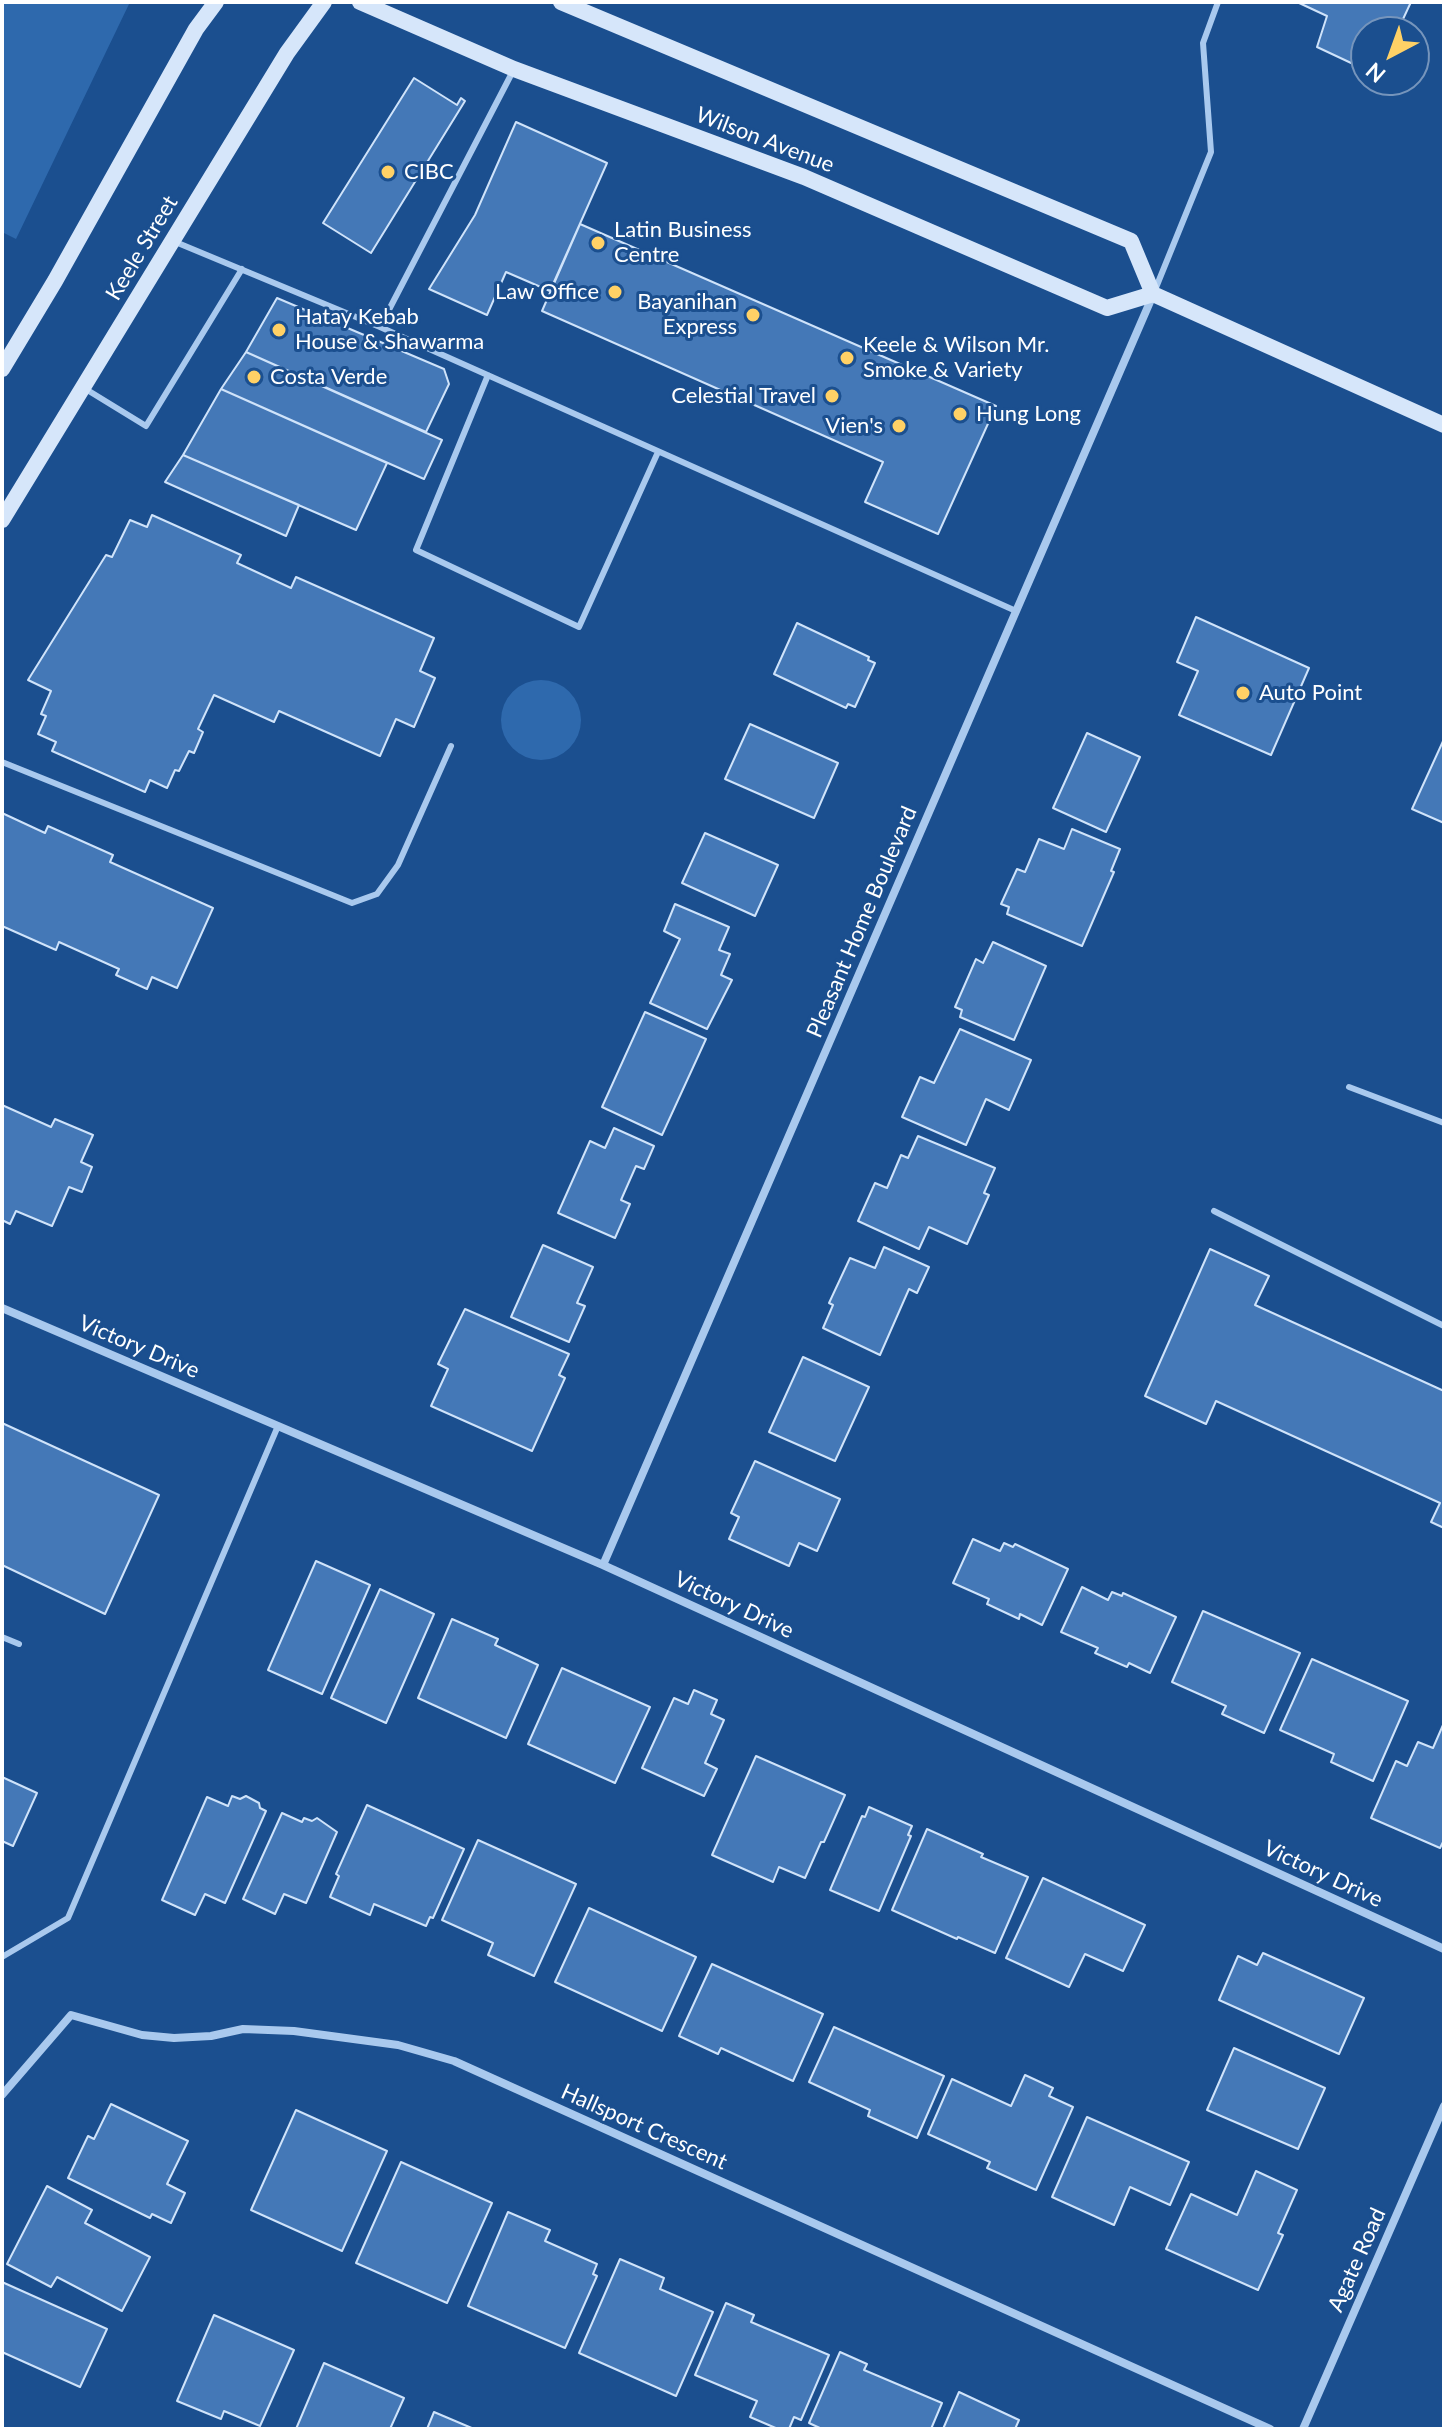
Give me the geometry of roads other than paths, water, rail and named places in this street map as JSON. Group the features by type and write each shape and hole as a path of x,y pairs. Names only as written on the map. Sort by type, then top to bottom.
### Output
{"main road":[{"path":"2,369 55,281 196,29 216,2"},
{"name":"Keele Street","path":"2,520 287,53 324,2"},
{"name":"Wilson Avenue","path":"360,2 514,69 804,177 1107,308 1153,294"},
{"path":"561,2 1131,241 1153,294 1444,425"}],"street":[{"name":"Pleasant Home Boulevard","path":"603,1565 1153,294"},
{"name":"Victory Drive","path":"2,1308 603,1565 1444,1949"},
{"name":"Hallsport Crescent","path":"2,2095 71,2015 142,2035 174,2038 211,2036 243,2029 337,2036 398,2045 454,2061 1270,2429"},
{"name":"Agate Road","path":"1303,2429 1444,2106"}],"lane":[{"path":"1153,294 1211,152 1203,43 1218,2"},
{"path":"380,327 514,69"},
{"path":"173,241 380,327 1016,611"},
{"path":"84,388 146,426 242,269"},
{"path":"488,375 416,550 579,627 658,452"},
{"path":"2,762 352,903 377,894 398,865 451,746"},
{"path":"1349,1087 1444,1123"},
{"path":"1214,1211 1444,1326"},
{"path":"2,1957 68,1918 278,1426"},
{"path":"2,1637 19,1644"}],"place":[{"name":"CIBC","path":"388,172"},
{"name":"Latin Business Centre","path":"598,243"},
{"name":"Law Office","path":"615,292"},
{"name":"Bayanihan Express","path":"753,315"},
{"name":"Hatay Kebab House & Shawarma","path":"279,330"},
{"name":"Keele & Wilson Mr. Smoke & Variety","path":"847,358"},
{"name":"Costa Verde","path":"254,377"},
{"name":"Celestial Travel","path":"832,396"},
{"name":"Hung Long","path":"960,414"},
{"name":"Vien's","path":"899,426"},
{"name":"Auto Point","path":"1243,693"}]}
